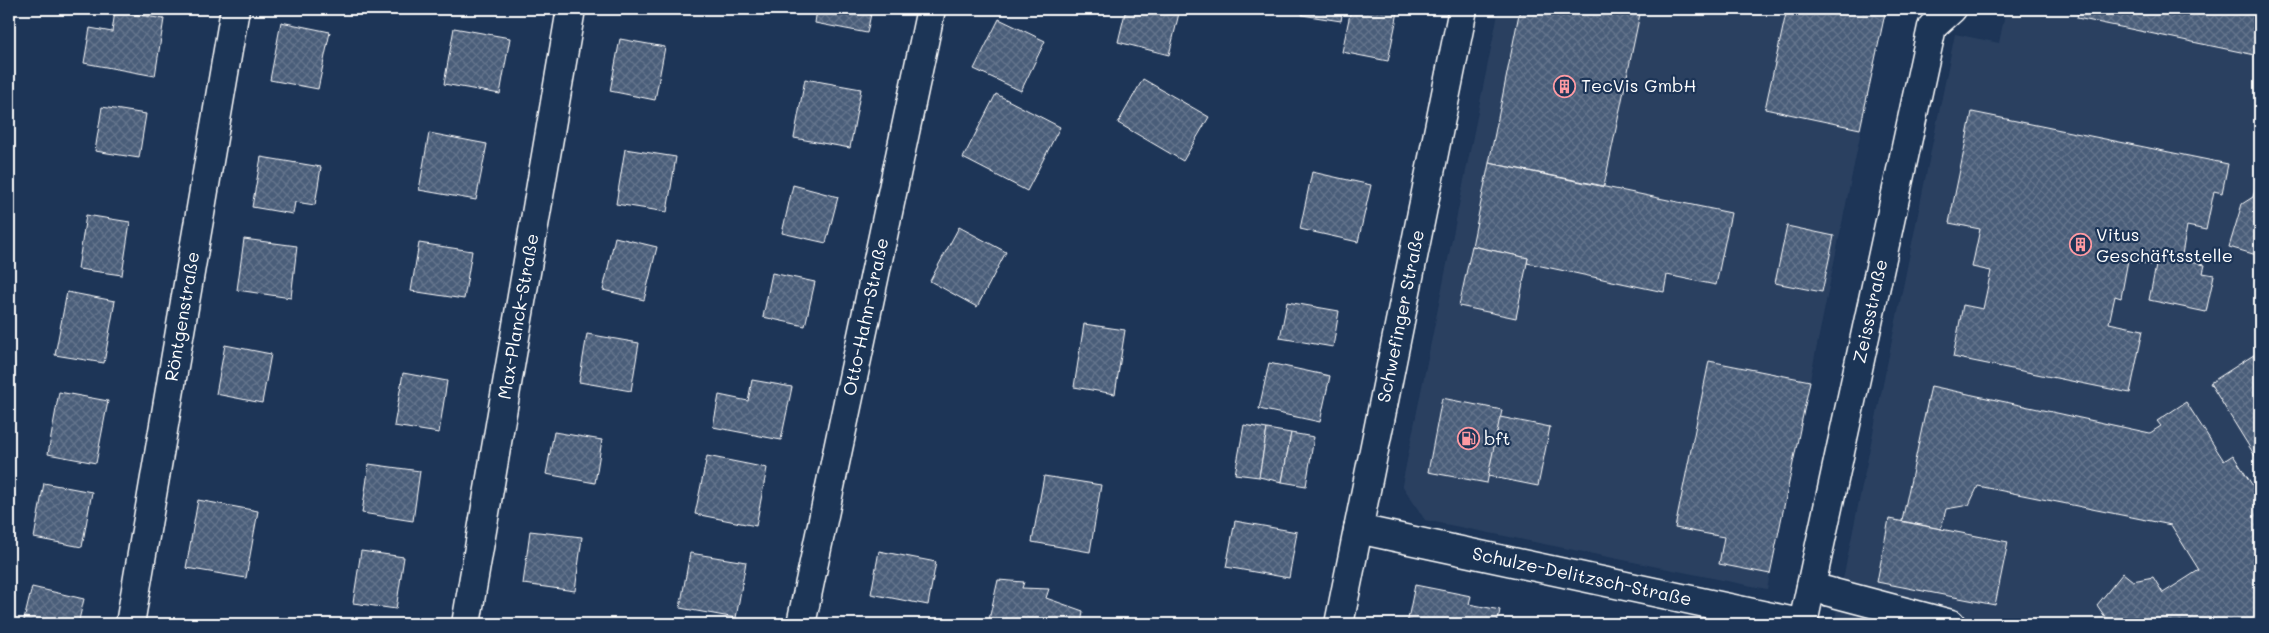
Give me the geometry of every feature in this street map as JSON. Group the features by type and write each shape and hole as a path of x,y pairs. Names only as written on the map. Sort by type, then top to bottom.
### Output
{"street":[{"name":"Röntgenstraße","path":"130,624 236,9"},
{"name":"Max-Planck-Straße","path":"466,624 571,9"},
{"name":"Otto-Hahn-Straße","path":"801,624 931,9"},
{"name":"Schwefinger Straße","path":"1339,624 1463,9"},
{"name":"Zeissstraße","path":"1804,624 1932,27 1952,9"},
{"name":"Schulze-Delitzsch-Straße","path":"1358,529 1804,624"},
{"path":"1811,587 1951,624"}],"shaded area":[{"path":"1499,9 1886,9 1767,589 1425,520 1402,485"},
{"path":"2006,9 2260,9 2260,624 1834,623 1955,34 1999,43"}],"building":[{"path":"817,9 872,9 867,33 815,23"},
{"path":"1126,9 1180,9 1169,55 1118,42"},
{"path":"1303,9 1343,9 1341,21 1302,15"},
{"path":"1351,9 1383,9 1398,12 1388,61 1342,52"},
{"name":"TecVis GmbH","path":"1520,9 1641,9 1604,186 1489,163"},
{"path":"1787,9 1886,9 1860,129 1765,109"},
{"path":"2079,9 2260,9 2260,56 2077,18"},
{"path":"115,11 164,19 155,76 84,63 90,28 112,32"},
{"path":"999,19 1045,41 1021,91 974,69"},
{"path":"281,22 330,32 318,89 270,80"},
{"path":"454,28 510,38 500,94 444,84"},
{"path":"620,39 665,47 655,100 610,91"},
{"path":"805,79 861,89 850,148 794,138"},
{"path":"1143,79 1209,117 1183,161 1118,123"},
{"path":"996,94 1060,127 1027,191 963,158"},
{"path":"102,107 146,114 139,158 95,151"},
{"name":"Vitus Geschäftsstelle","path":"1972,112 2228,164 2222,193 2214,191 2206,230 2187,226 2181,260 2205,265 2203,273 2214,275 2206,312 2149,300 2156,266 2128,260 2121,298 2115,296 2109,323 2143,330 2130,393 1953,357 1963,305 1983,309 1991,271 1972,267 1980,229 1949,223"},
{"path":"429,133 487,144 476,200 419,190"},
{"path":"625,149 676,157 667,212 616,204"},
{"path":"261,157 321,167 315,205 295,202 293,214 252,207"},
{"path":"1489,163 1731,213 1716,285 1667,275 1664,292 1527,263 1528,258 1472,246"},
{"path":"1312,172 1371,185 1358,242 1300,229"},
{"path":"2260,173 2260,256 2229,247 2242,204 2253,197"},
{"path":"793,185 838,197 826,243 782,233"},
{"path":"86,215 130,222 122,275 78,269"},
{"path":"1787,226 1834,236 1822,292 1775,283"},
{"path":"959,227 1006,252 977,307 930,281"},
{"path":"615,237 657,247 644,300 603,290"},
{"path":"244,239 297,246 291,298 237,290"},
{"path":"419,243 472,251 464,299 411,291"},
{"path":"1472,246 1528,258 1516,318 1459,306"},
{"path":"772,273 815,282 805,326 763,317"},
{"path":"67,292 115,301 104,363 55,355"},
{"path":"1287,302 1339,311 1333,347 1280,338"},
{"path":"1084,324 1125,330 1115,394 1074,387"},
{"path":"587,334 639,343 631,391 579,382"},
{"path":"225,345 271,354 262,403 216,394"},
{"path":"2260,351 2260,457 2255,456 2210,383"},
{"path":"1709,361 1810,381 1770,574 1719,564 1724,537 1675,528"},
{"path":"1269,363 1330,376 1320,422 1259,409"},
{"path":"403,373 447,381 439,433 394,426"},
{"path":"752,380 792,387 781,440 713,427 719,395 748,401"},
{"path":"1931,386 2150,433 2161,426 2157,421 2186,402 2224,461 2233,455 2260,497 2260,624 2110,624 2097,605 2123,573 2133,581 2153,577 2163,593 2199,570 2171,525 1978,486 1969,505 1946,509 1941,529 1902,521"},
{"path":"59,392 108,401 96,463 48,454"},
{"path":"1442,398 1502,410 1487,483 1428,472"},
{"path":"1500,417 1550,427 1538,486 1488,476"},
{"path":"1244,425 1267,429 1259,477 1235,474"},
{"path":"1267,429 1291,433 1282,482 1259,477"},
{"path":"554,432 602,440 595,483 546,474"},
{"path":"1291,433 1314,437 1306,486 1282,482"},
{"path":"707,456 767,468 756,526 695,514"},
{"path":"369,464 420,471 413,521 362,513"},
{"path":"1044,476 1101,485 1090,552 1032,542"},
{"path":"44,483 92,492 82,547 34,538"},
{"path":"198,500 258,511 246,578 186,568"},
{"path":"1889,519 2008,542 1995,605 1877,582"},
{"path":"1235,521 1297,532 1289,578 1226,567"},
{"path":"530,531 582,537 575,591 523,584"},
{"path":"361,551 404,557 396,609 353,603"},
{"path":"879,551 936,562 928,605 871,594"},
{"path":"690,553 746,562 736,618 680,608"},
{"path":"998,580 1024,582 1022,588 1049,589 1046,598 1083,611 1081,624 988,624"},
{"path":"1415,585 1471,596 1469,604 1500,610 1497,624 1407,624"},
{"path":"32,587 84,599 78,624 23,624"},
{"path":"869,620 888,624 868,624"},
{"path":"514,621 545,624 514,624"}],"place":[{"name":"TecVis GmbH","path":"1565,86"},
{"name":"Vitus Geschäftsstelle","path":"2080,245"},
{"name":"bft","path":"1468,439"}]}
